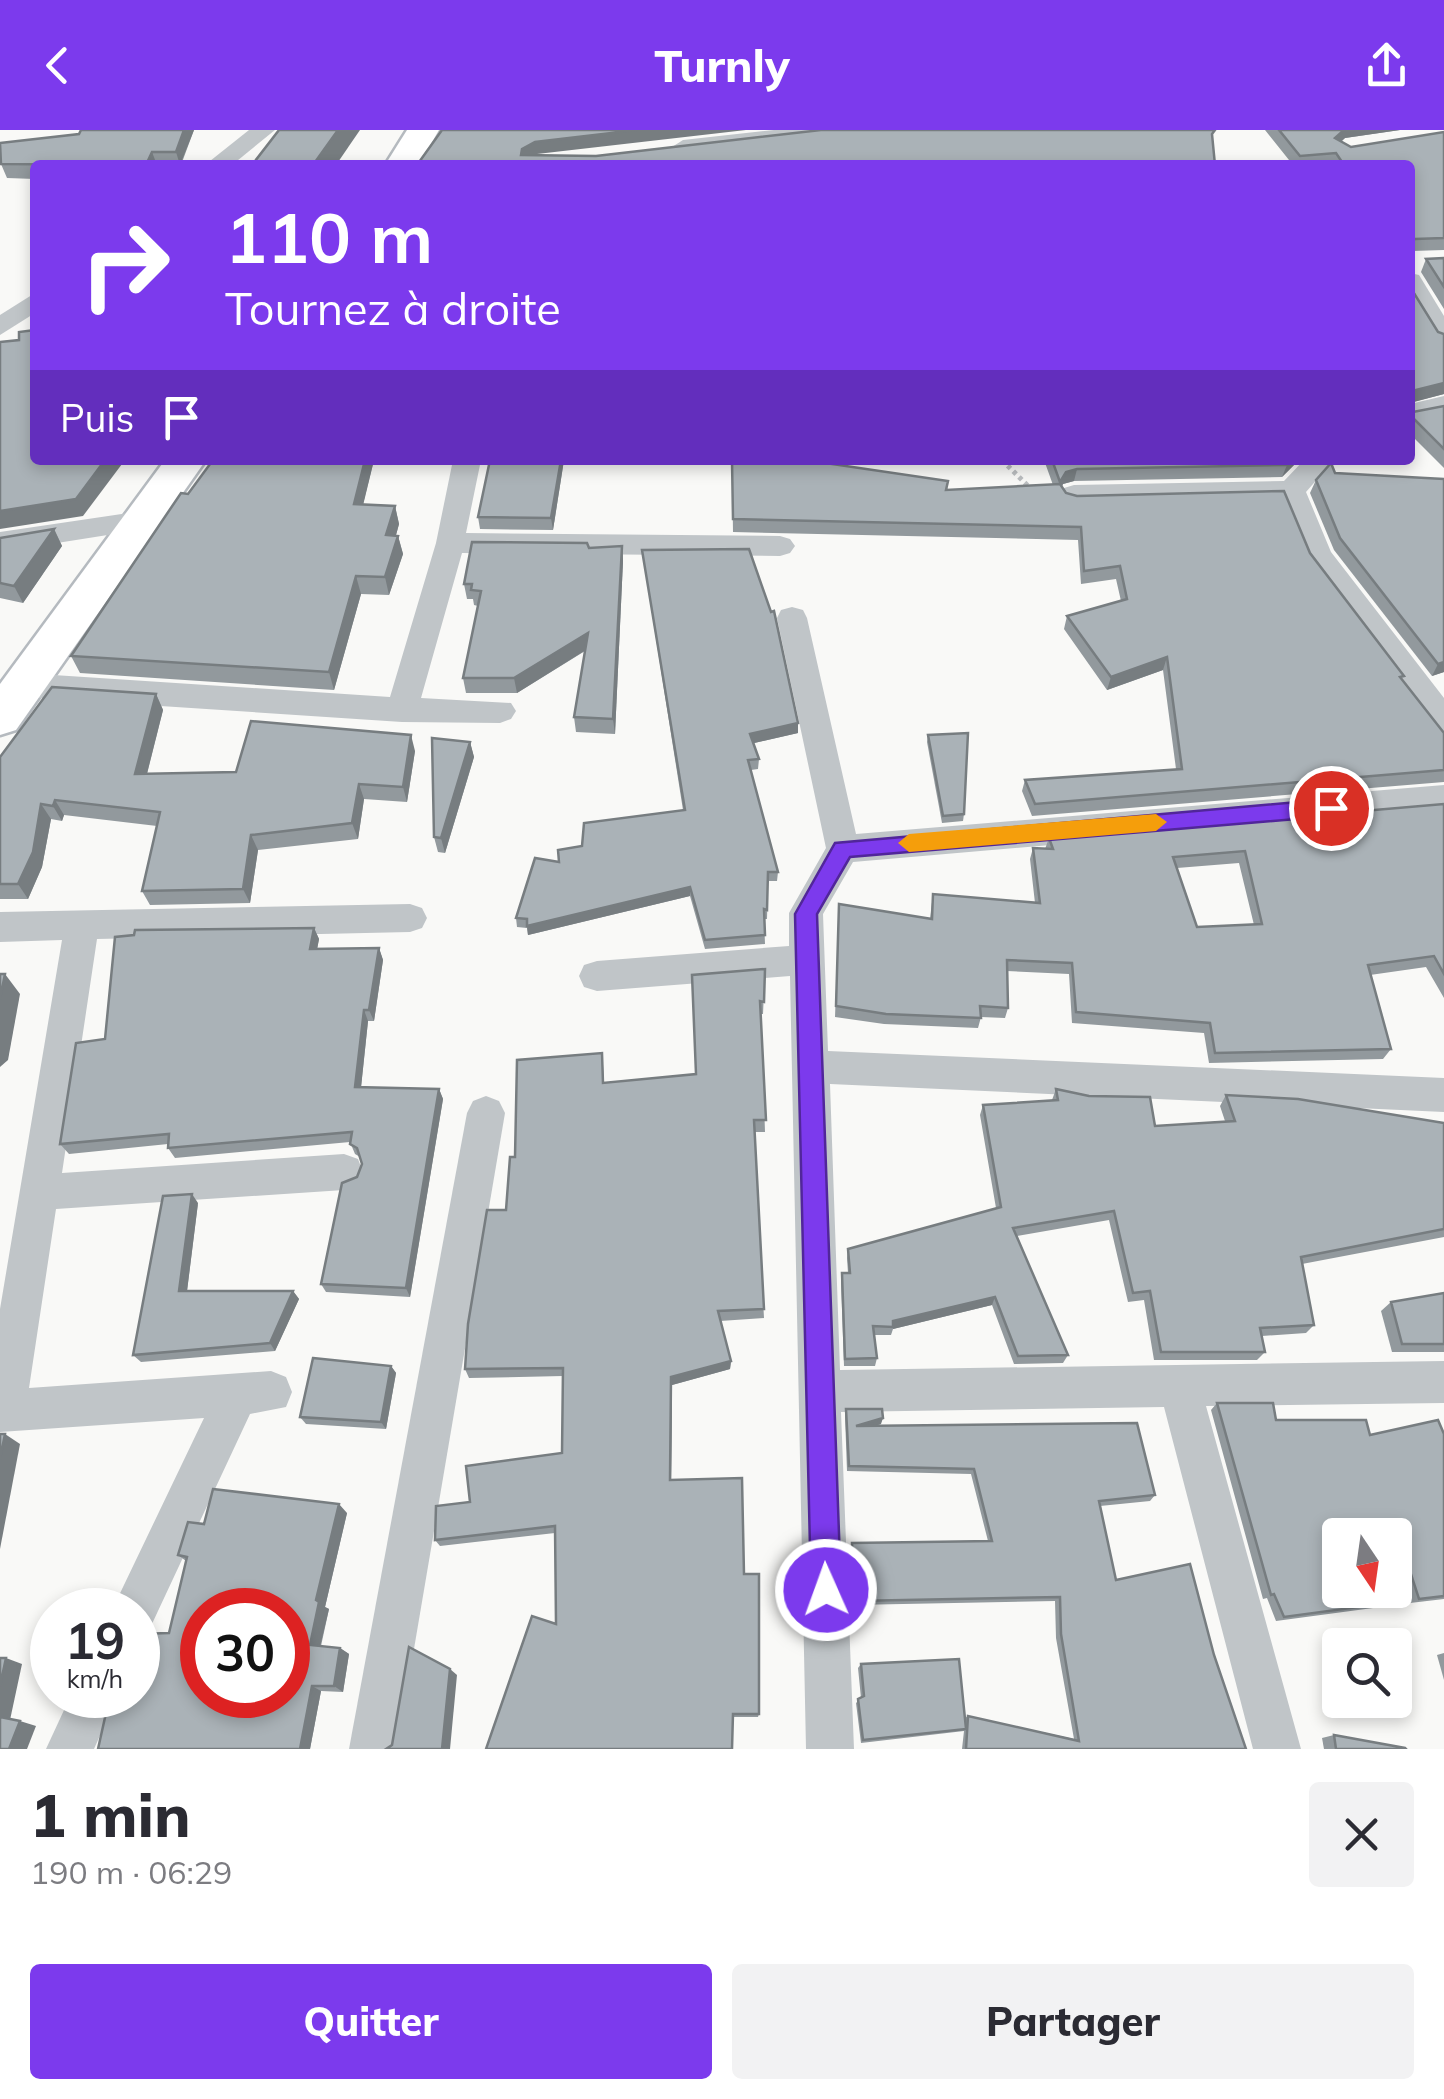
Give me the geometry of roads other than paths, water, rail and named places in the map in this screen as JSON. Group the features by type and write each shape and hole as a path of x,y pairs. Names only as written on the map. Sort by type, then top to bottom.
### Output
{"main road":[{"path":"405,160 423,130"},
{"path":"12,701 182,465"}],"street":[{"path":"224,160 264,130"},
{"path":"667,148 836,130"},
{"path":"1416,268 1444,337"},
{"path":"0,327 30,305"},
{"path":"0,339 30,335"},
{"path":"1415,412 1444,405"},
{"path":"402,710 450,543 466,465"},
{"path":"1189,465 1196,491"},
{"path":"1074,495 1291,490 1315,465"},
{"path":"1291,490 1318,556 1444,721"},
{"path":"0,542 142,521"},
{"path":"450,543 780,546"},
{"path":"792,618 843,849 806,914 830,1749"},
{"path":"12,701 500,710"},
{"path":"843,849 1444,798"},
{"path":"0,927 410,918"},
{"path":"82,925 2,1411 254,1393 148,1588"},
{"path":"597,976 807,960"},
{"path":"810,1067 1444,1096"},
{"path":"374,1749 486,1114"},
{"path":"40,1192 344,1172"},
{"path":"820,1390 1444,1382"},
{"path":"1179,1386 1277,1749"},
{"path":"70,1749 84,1718"}]}
